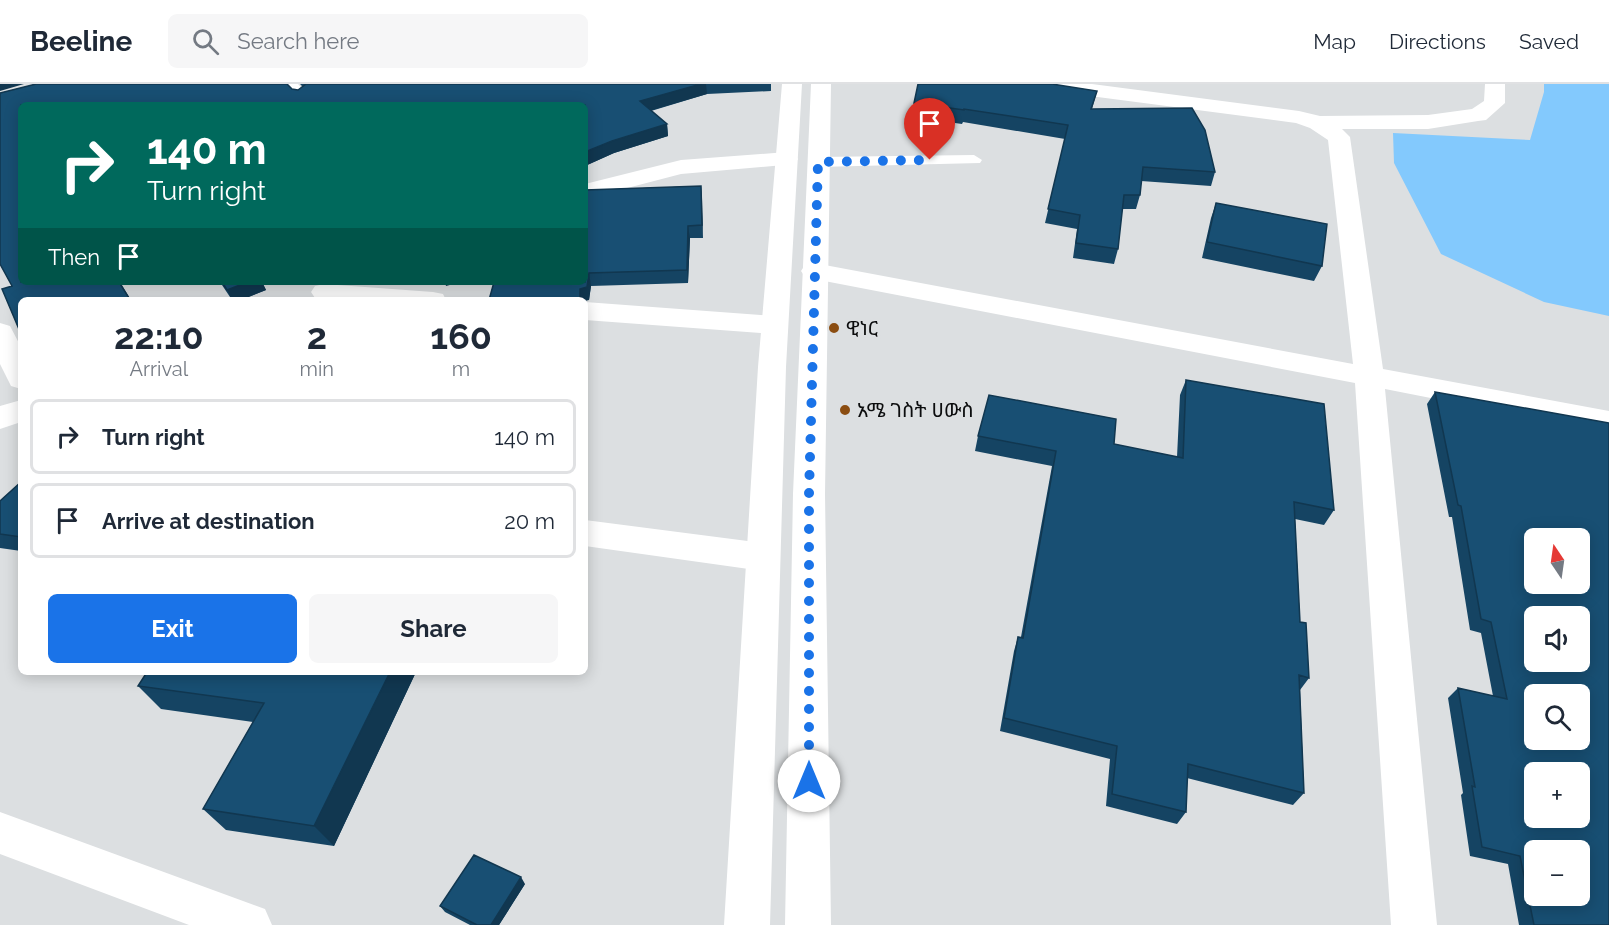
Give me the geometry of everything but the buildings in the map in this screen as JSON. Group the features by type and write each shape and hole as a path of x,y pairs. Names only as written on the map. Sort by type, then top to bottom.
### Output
{"street":[{"path":"792,84 814,271 809,494 808,925"},
{"path":"747,925 774,325 802,161 820,84"},
{"path":"1044,84 1299,117 1318,123 1339,137 1370,377 1414,925"},
{"path":"1318,123 1428,122 1478,115 1494,103 1495,84"},
{"path":"588,191 628,179 681,168 802,161"},
{"path":"814,271 1609,422"},
{"path":"314,296 342,285"},
{"path":"314,296 344,297"},
{"path":"588,311 774,325"},
{"path":"0,332 18,372"},
{"path":"0,418 18,411"},
{"path":"588,533 763,557"},
{"path":"0,833 249,925"}],"lane":[{"path":"290,84 302,96"},
{"path":"802,161 975,160"}],"shaded area":[{"path":"1544,84 1609,84 1609,316 1544,302 1441,254 1394,163 1393,133 1530,140 1544,92"}],"place":[{"name":"ዊነር","path":"834,328"},
{"name":"አሜ ገስት ሀውስ","path":"845,410"}],"route":[{"path":"809,781 809,494 818,162 930,160"}]}
